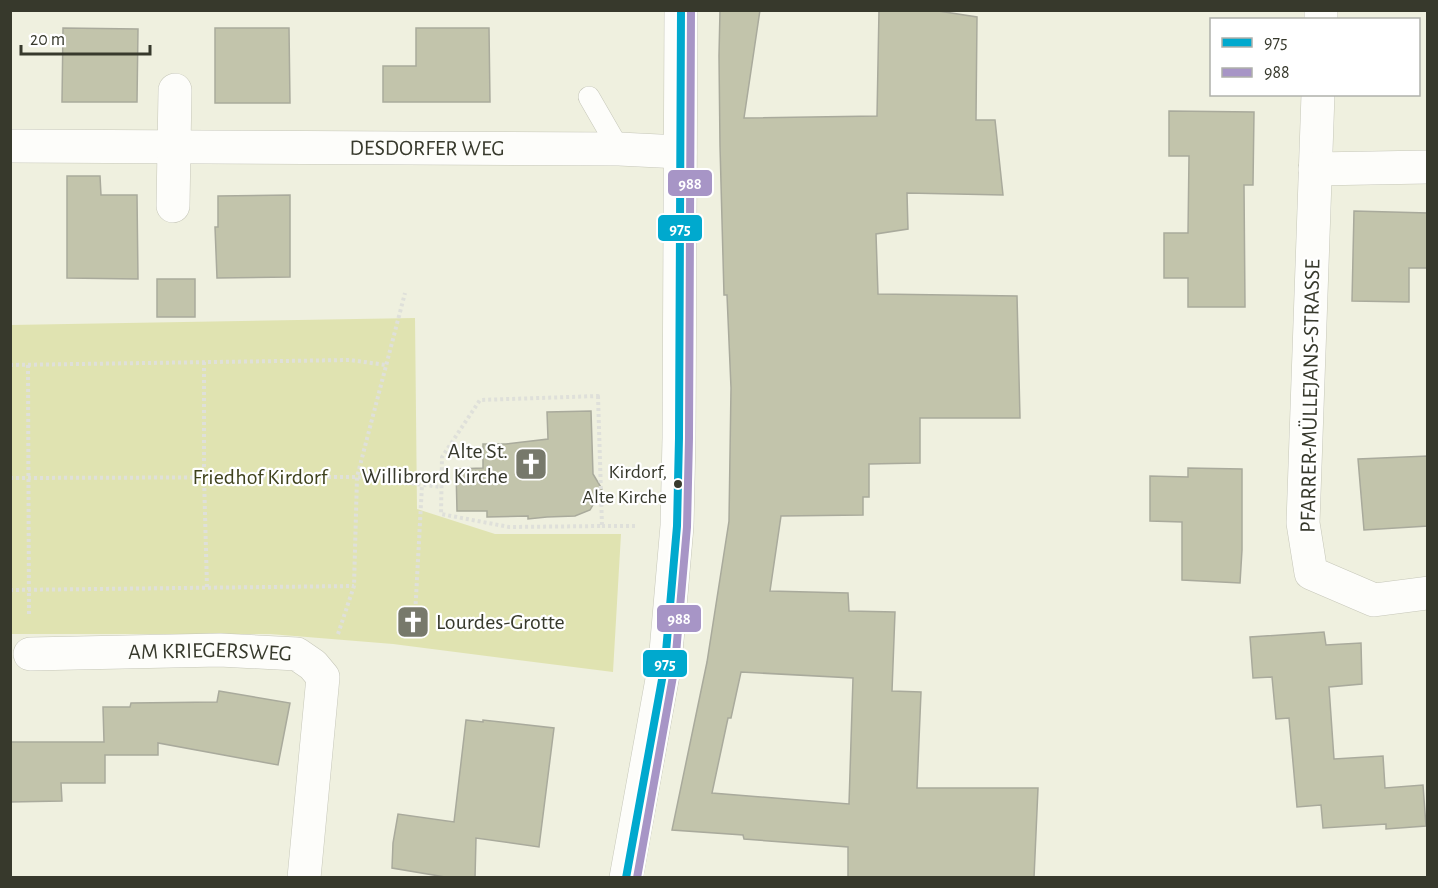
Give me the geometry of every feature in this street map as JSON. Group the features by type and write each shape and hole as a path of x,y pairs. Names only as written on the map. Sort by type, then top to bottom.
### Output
{"street":[{"path":"626,878 665,663 677,526 681,10"},
{"path":"173,206 175,90"},
{"name":"PFARRER-MÜLLEJANS-STRASSE","path":"1318,96 1303,523 1311,573 1374,600 1428,593"},
{"name":"DESDORFER WEG","path":"10,146 619,149 680,152"},
{"path":"1316,169 1428,167"},
{"name":"AM KRIEGERSWEG","path":"30,654 220,650 297,654 313,664 323,677 304,878"}],"lane":[{"path":"589,97 619,149"}],"path":[{"path":"323,677 354,586 357,477 405,293"},
{"path":"10,365 350,360 386,365"},
{"path":"204,362 207,587"},
{"path":"28,365 29,590"},
{"path":"598,396 602,526 509,527 441,514 441,487 442,457 480,400 598,396"},
{"path":"10,478 357,477 441,487"},
{"path":"415,616 422,485"},
{"path":"10,590 354,586"}],"green space":[{"name":"Friedhof Kirdorf","path":"415,318 417,509 495,534 621,534 613,672 393,644 270,634 11,634 10,325"}],"building":[{"path":"720,10 760,10 744,118 877,116 879,10 932,10 977,17 976,120 995,120 1003,195 907,193 908,229 876,234 878,294 1017,296 1020,418 920,418 920,463 869,464 869,497 863,497 863,515 781,516 770,591 848,593 849,611 895,612 892,691 921,692 917,788 1038,788 1034,878 848,878 848,847 744,839 743,835 672,830 707,662 729,521 731,388 727,295 724,295","holes":["741,672 853,678 849,804 712,793 728,718 731,718"]},
{"path":"63,28 138,29 137,102 62,102"},
{"path":"215,28 289,28 290,103 215,103"},
{"path":"416,28 489,28 490,102 383,102 383,66 416,66"},
{"path":"1169,111 1254,112 1253,185 1244,185 1245,307 1188,307 1188,278 1164,278 1164,233 1188,233 1189,156 1169,156"},
{"path":"67,176 100,176 101,195 137,195 138,279 67,278"},
{"path":"290,195 290,277 217,278 215,227 218,227 218,196"},
{"path":"1354,211 1428,213 1428,268 1409,268 1409,302 1352,301"},
{"path":"157,279 195,279 195,317 157,317"},
{"name":"Alte St. Willibrord Kirche","path":"591,411 593,474 602,489 590,510 575,516 528,519 528,516 487,517 487,511 457,511 456,469 483,468 483,444 548,439 547,412"},
{"path":"1428,456 1428,526 1364,530 1358,459"},
{"path":"1188,468 1242,469 1240,583 1182,580 1182,522 1150,521 1150,476 1188,477"},
{"path":"1324,632 1326,645 1361,643 1362,684 1329,687 1334,759 1383,756 1385,788 1423,785 1426,826 1386,829 1386,824 1323,828 1321,805 1297,807 1289,718 1276,719 1272,677 1253,678 1250,637"},
{"path":"219,691 290,703 278,765 158,743 158,755 105,755 105,783 61,783 62,801 10,802 10,742 104,742 103,707 130,707 131,703 217,702"},
{"path":"466,720 554,728 539,847 476,838 475,878 451,878 392,868 398,814 454,822"}],"transit line":[{"name":"975","path":"626,878 665,663 677,526 681,10"},
{"name":"988","path":"637,878 675,665 687,527 691,10"}],"place":[{"name":"Alte St. Willibrord Kirche","path":"531,464"},
{"name":"Kirdorf, Alte Kirche","path":"678,484"},
{"name":"Lourdes-Grotte","path":"413,622"}]}
